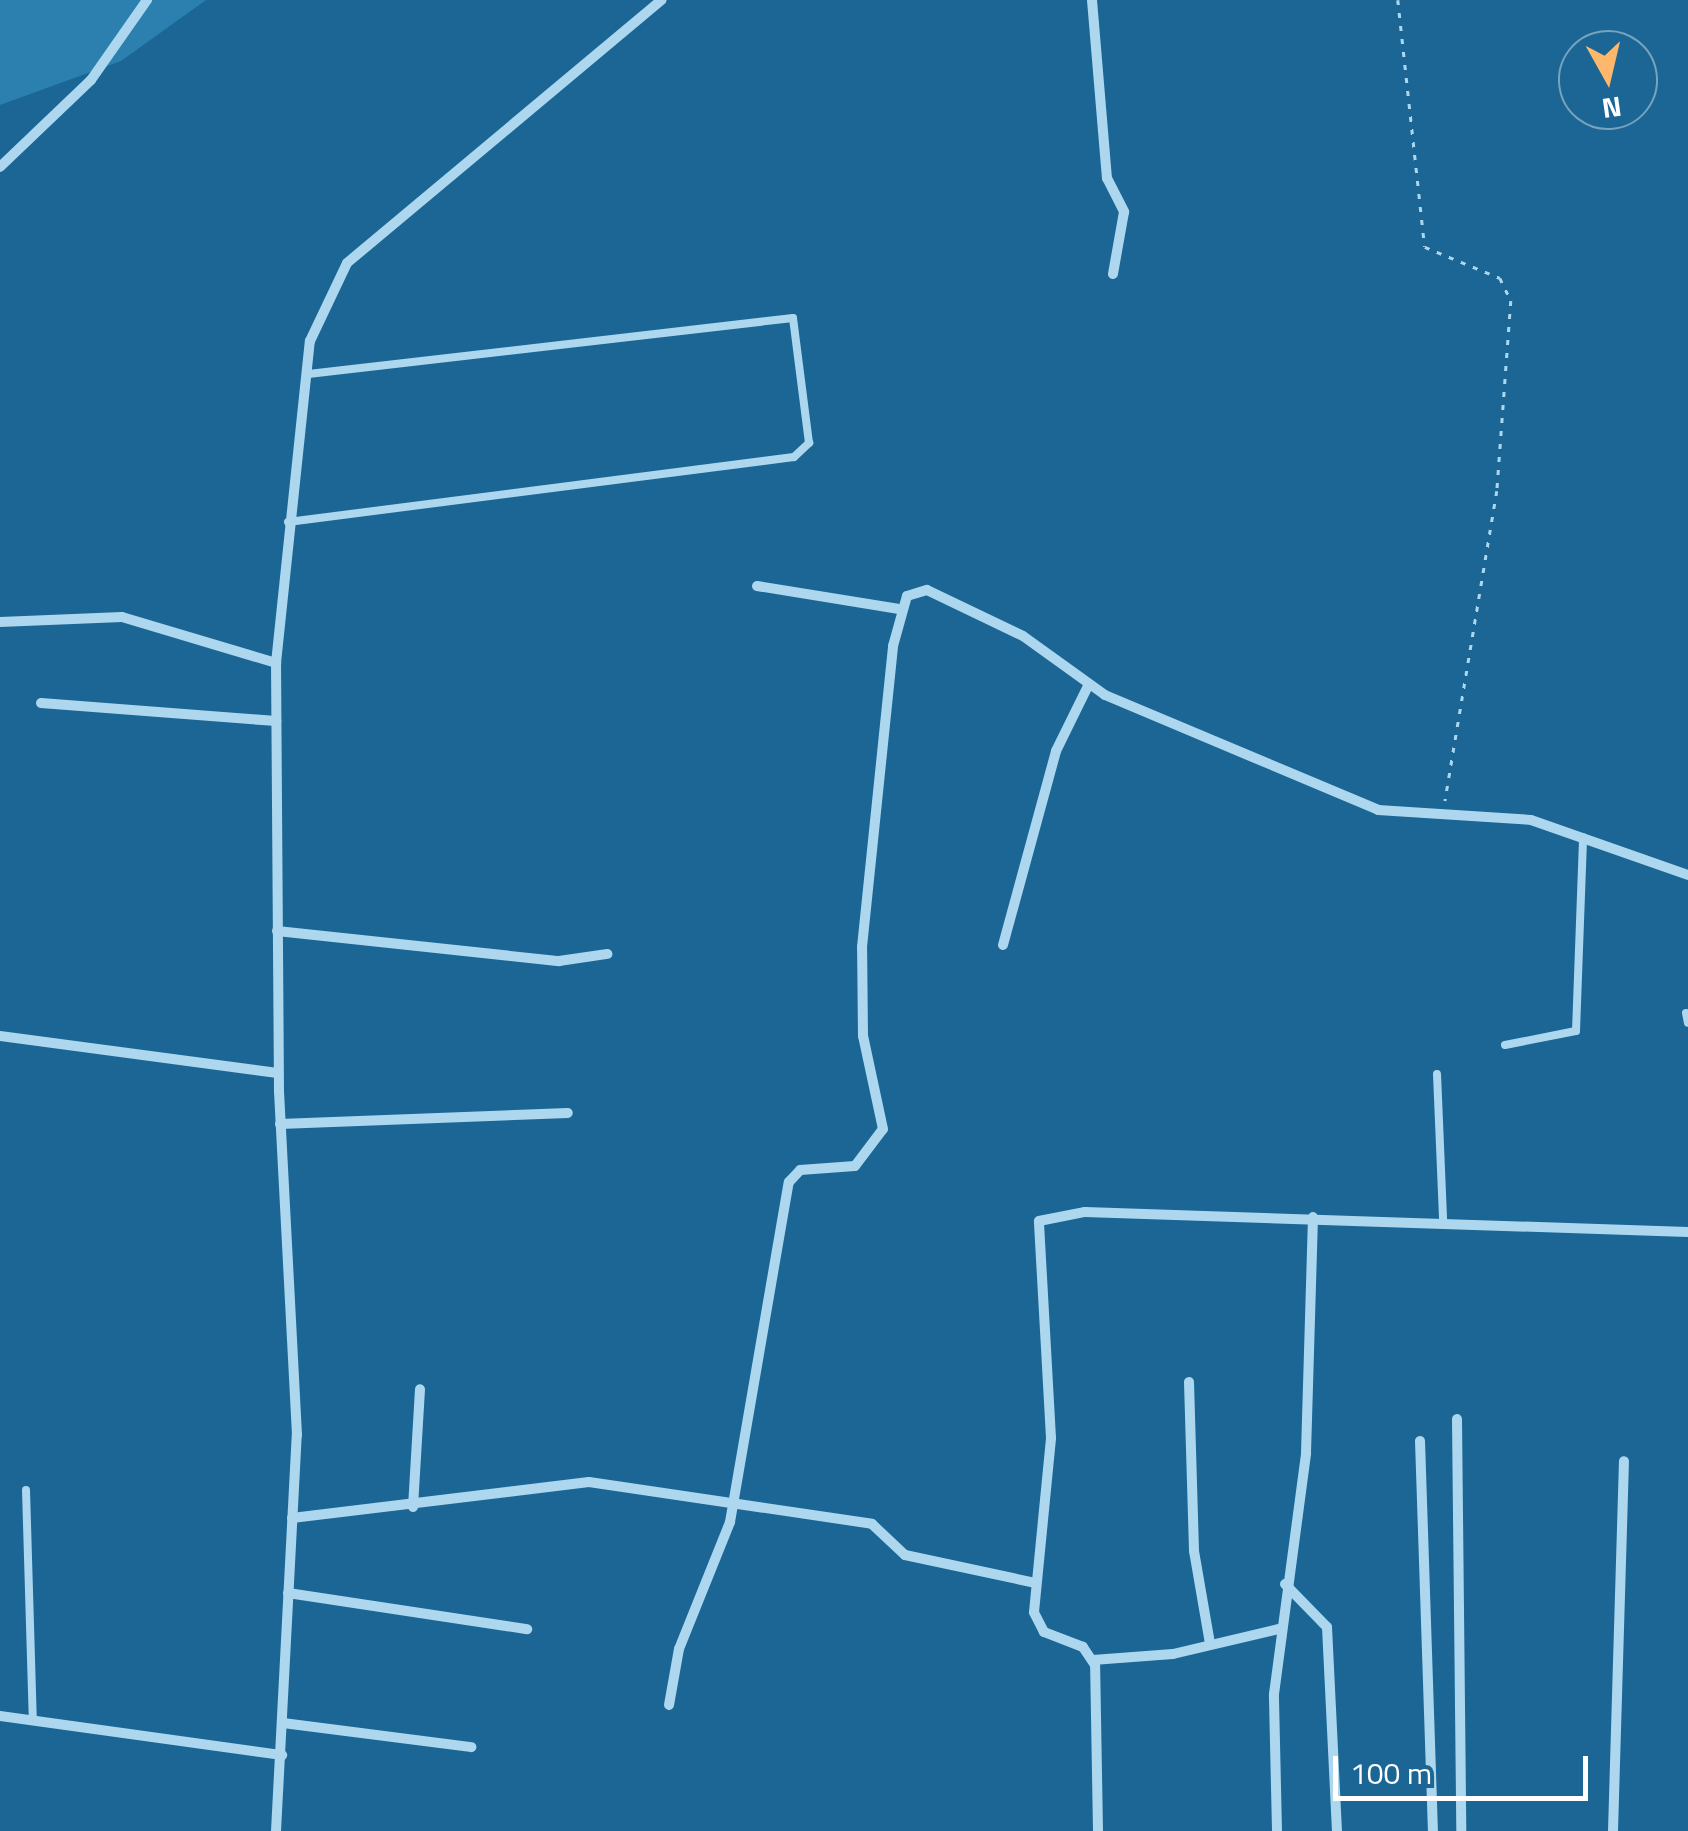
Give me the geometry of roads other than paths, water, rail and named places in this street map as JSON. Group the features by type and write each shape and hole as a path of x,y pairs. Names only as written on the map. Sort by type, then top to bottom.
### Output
{"street":[{"path":"0,167 91,80 147,0"},
{"path":"276,1831 292,1518 294,1338 278,1073 276,663 288,522 316,313 347,263 649,6 661,0"},
{"path":"1092,0 1106,178 1124,212 1113,274"},
{"path":"757,586 899,609 927,590 1022,636 1088,686 1378,810 1531,820 1688,874"},
{"path":"669,1706 734,1500 791,1176 855,1166 883,1129 862,1036 862,947 899,609"},
{"path":"0,622 122,617 276,663"},
{"path":"1004,945 1056,751 1088,686"},
{"path":"42,703 276,720"},
{"path":"277,931 559,961 607,954"},
{"path":"0,1036 278,1073"},
{"path":"280,1124 568,1113"},
{"path":"1279,1629 1210,1644 1093,1660 1044,1632 1036,1583 1051,1438 1039,1221 1085,1212 1444,1219 1688,1232"},
{"path":"1277,1831 1279,1629 1306,1454 1313,1217"},
{"path":"1189,1382 1194,1550 1210,1644"},
{"path":"413,1508 420,1389"},
{"path":"1457,1419 1461,1831"},
{"path":"1420,1441 1433,1831"},
{"path":"1613,1831 1624,1461"},
{"path":"292,1518 413,1508 571,1482 734,1500 877,1525 905,1555 1036,1583"},
{"path":"1285,1584 1327,1627 1337,1831"},
{"path":"288,1593 526,1629"},
{"path":"1093,1660 1098,1831"},
{"path":"0,1716 282,1755"},
{"path":"283,1723 471,1747"}],"lane":[{"path":"288,522 794,457 809,442 793,318 306,374"},
{"path":"1505,1045 1576,1032 1583,837"},
{"path":"1436,1074 1444,1219"},
{"path":"26,1490 33,1720"}]}
